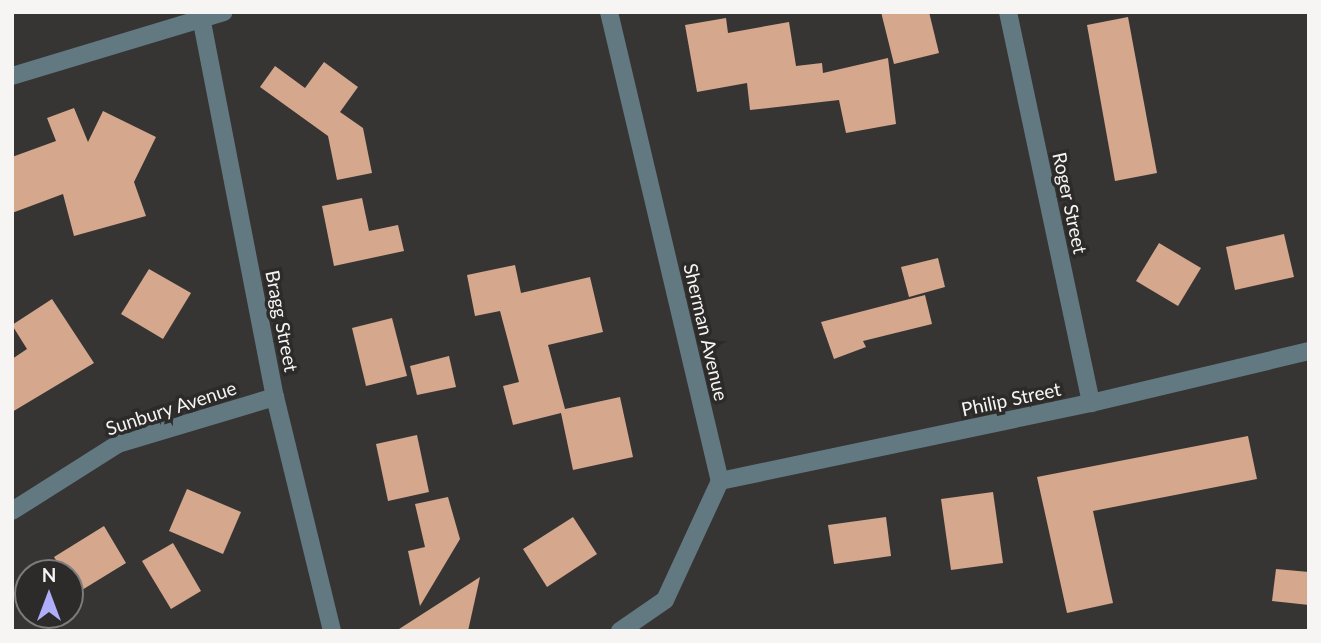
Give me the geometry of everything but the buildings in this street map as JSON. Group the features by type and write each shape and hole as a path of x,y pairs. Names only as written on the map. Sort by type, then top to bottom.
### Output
{"street":[{"path":"12,76 201,16 224,12"},
{"name":"Sherman Avenue","path":"609,12 720,481"},
{"name":"Roger Street","path":"1008,12 1091,403"},
{"name":"Bragg Street","path":"201,16 275,397 332,631"},
{"name":"Philip Street","path":"720,481 1091,403 1309,351"},
{"name":"Sunbury Avenue","path":"12,511 118,444 275,397"},
{"path":"620,631 665,600 720,481"}]}
